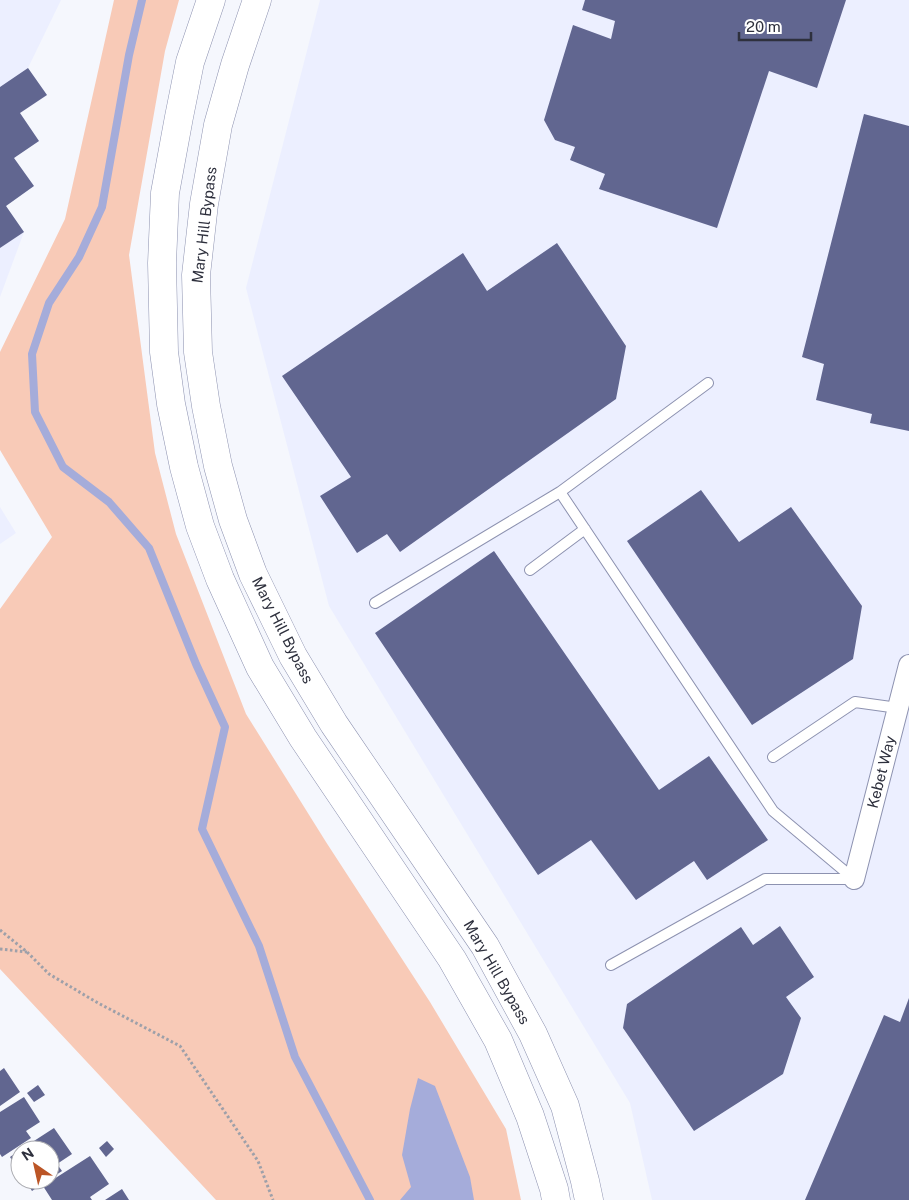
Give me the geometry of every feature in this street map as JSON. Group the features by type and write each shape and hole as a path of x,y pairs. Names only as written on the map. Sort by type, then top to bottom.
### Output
{"highway":[{"path":"211,0 190,62 179,117 165,193 162,263 164,352 171,404 184,467 200,526 220,579 260,667 303,738 452,959 498,1040 530,1116 556,1200"},
{"name":"Mary Hill Bypass","path":"257,0 235,64 218,125 204,204 196,275 198,352 218,466 232,520 253,574 293,656 334,724 485,946 533,1034 565,1106 589,1200"}],"street":[{"name":"Kebet Way","path":"854,879 909,665"}],"lane":[{"path":"375,603 560,492 708,383"},
{"path":"560,492 774,811 854,879"},
{"path":"530,570 585,529"},
{"path":"773,757 856,702 898,708"},
{"path":"611,965 765,878 854,879"}],"path":[{"path":"0,930 27,952 49,974 98,1003 180,1046 258,1161 273,1200"},
{"path":"0,950 27,952"}],"shaded area":[{"path":"0,0 61,0 28,68 47,95 20,113 39,141 14,158 34,186 6,206 24,232 0,297"},
{"path":"114,0 179,0 165,51 129,255 155,453 176,534 246,714 430,1002 506,1129 521,1200 216,1200 0,969 0,609 52,537 0,450 0,352 65,219"},
{"path":"320,0 909,0 909,1200 652,1200 630,1103 329,606 246,288"},
{"path":"0,507 16,533 0,544"}],"water":[{"path":"418,1078 435,1086 470,1177 474,1200 400,1200 411,1187 402,1155 410,1109"}],"building":[{"path":"585,0 846,0 817,88 769,71 717,228 599,189 605,174 570,160 575,147 555,140 544,120 573,25 611,39 615,21 582,10"},
{"path":"28,68 47,95 20,113 39,141 14,158 34,186 6,206 24,232 0,248 0,87"},
{"path":"864,114 909,126 909,431 870,423 872,414 816,400 824,364 802,357"},
{"path":"557,243 626,346 616,399 400,552 387,534 357,553 320,496 351,477 282,376 463,253 487,291"},
{"path":"701,490 739,542 791,507 862,606 853,659 752,725 627,541"},
{"path":"494,551 659,790 709,756 768,840 707,880 694,861 636,900 591,840 538,875 375,633"},
{"path":"780,926 814,977 786,997 801,1018 783,1074 694,1131 623,1028 627,1004 741,927 753,945"},
{"path":"909,998 909,1200 805,1200 884,1015 900,1022"},
{"path":"4,1068 20,1092 0,1106 0,1071"},
{"path":"38,1085 45,1095 34,1102 27,1093"},
{"path":"24,1097 40,1122 26,1131 31,1138 28,1140 10,1140 10,1152 2,1157 0,1154 0,1112"},
{"path":"54,1128 72,1154 60,1162 60,1140 35,1140"},
{"path":"107,1141 114,1149 106,1157 99,1148"},
{"path":"90,1156 109,1184 90,1197 92,1200 52,1200 46,1190 60,1190 60,1175"},
{"path":"122,1189 129,1200 105,1200"}],"waterway":[{"path":"142,0 129,55 102,207 79,257 49,303 32,354 35,412 63,467 109,502 149,548 196,664 225,727 202,829 259,946 295,1057 370,1200"}]}
